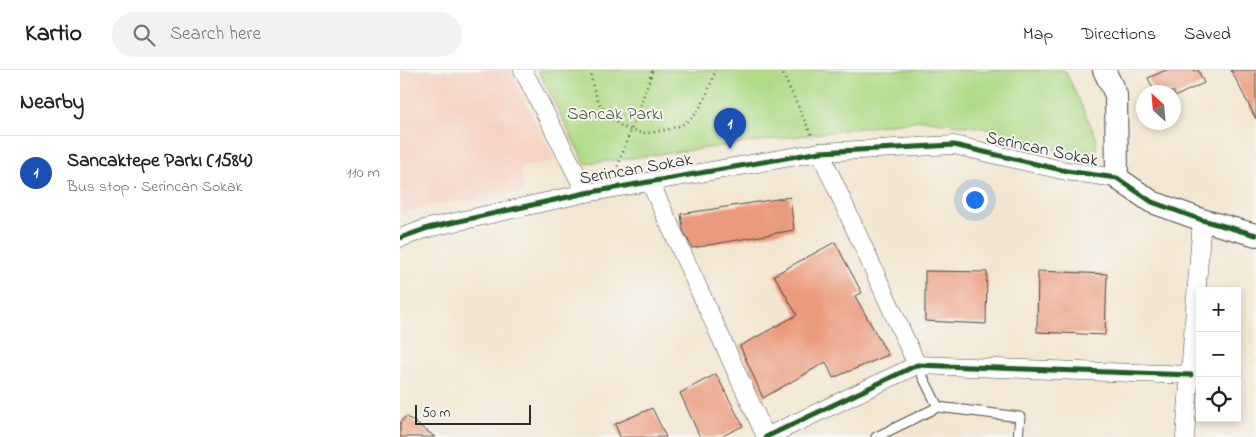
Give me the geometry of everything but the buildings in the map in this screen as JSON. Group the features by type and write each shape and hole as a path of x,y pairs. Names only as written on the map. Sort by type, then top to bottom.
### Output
{"street":[{"path":"523,70 586,193"},
{"path":"1104,70 1116,95 1117,178 1152,202 1202,220 1256,235"},
{"name":"Serincan Sokak","path":"400,238 428,228 586,193 820,152 954,145 1066,171 1117,178"},
{"path":"820,152 917,365"},
{"path":"650,182 766,437 917,365 1191,375"},
{"path":"1186,437 1202,220"}],"lane":[{"path":"917,365 938,407"},
{"path":"876,437 938,407 1020,417 1018,437"}],"path":[{"path":"591,70 595,92 602,107 611,119 631,130 647,133 678,127 690,120 700,108 716,70"},
{"path":"610,189 652,70"},
{"path":"781,70 820,152"}],"shaded area":[{"path":"400,70 509,70 555,161 520,168 525,192 428,206 400,215"}],"green space":[{"name":"Sancak Parkı","path":"538,70 1065,70 1097,139 1095,155 1072,155 989,129 922,120 585,164"}],"cycle path":[{"path":"400,238 428,228 586,193 820,152 954,145 1066,171 1117,178 1152,202 1202,220 1256,235"},
{"path":"766,437 917,365 1191,375"}],"place":[{"name":"Sancaktepe Parkı (1584)","path":"730,149"}]}
